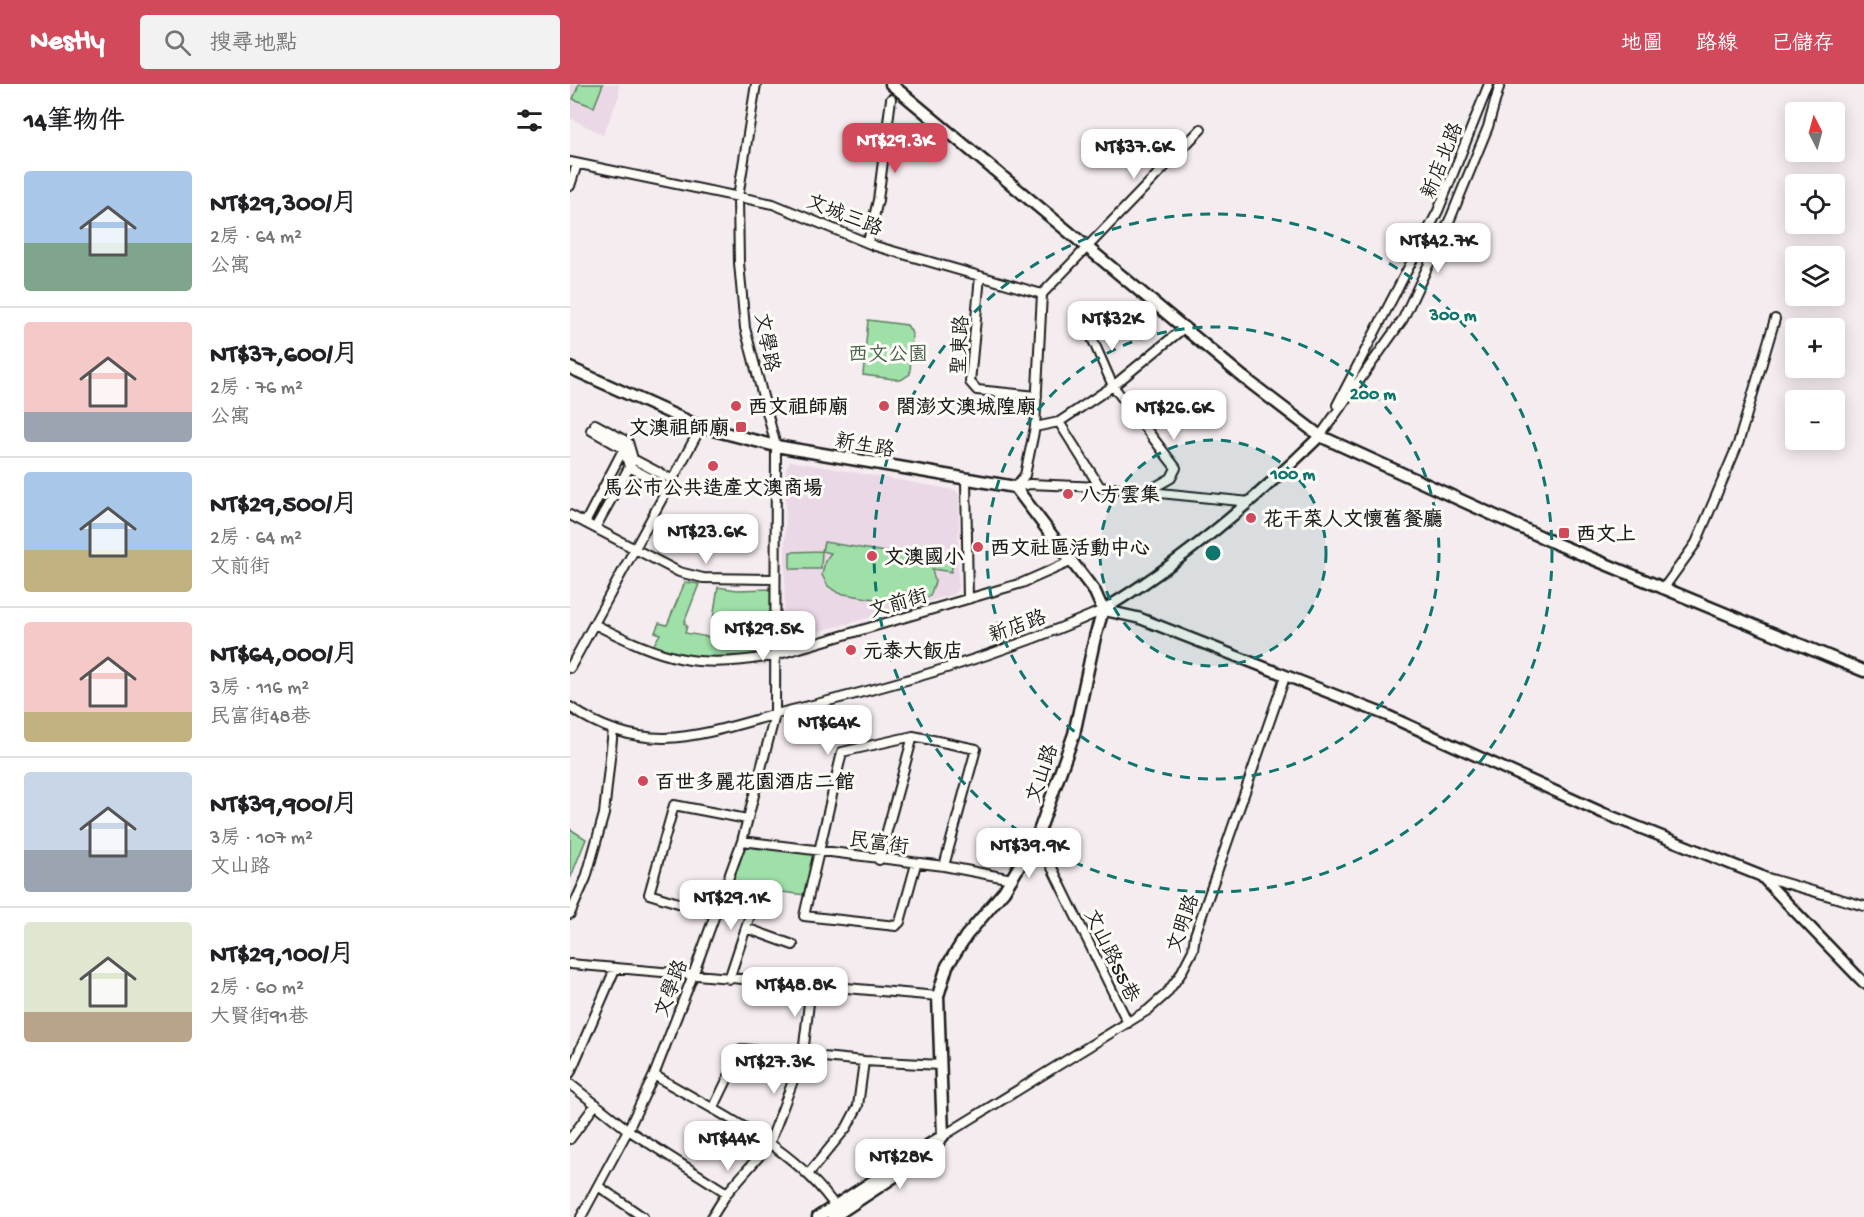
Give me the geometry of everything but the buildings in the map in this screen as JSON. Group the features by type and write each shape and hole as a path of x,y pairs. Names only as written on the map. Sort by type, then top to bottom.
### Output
{"main road":[{"path":"891,84 1243,377 1320,436 1557,544 1864,671"},
{"name":"新生路","path":"570,368 701,427 776,446 1015,487"},
{"path":"1015,487 1095,592 1103,610"},
{"name":"文山路","path":"943,1136 938,996 947,966 966,936 1012,879 1037,837 1074,734 1103,610"},
{"path":"818,1217 835,1212 943,1136"}],"street":[{"name":"文學路","path":"581,1217 628,1130 654,1075 693,975 742,841 775,715 776,446 745,328 739,262 738,197 756,84"},
{"name":"新店北路","path":"1320,436 1438,211 1489,84"},
{"name":"新店北路","path":"1320,436 1403,319 1451,218 1488,127 1500,84"},
{"path":"868,242 878,200 891,99"},
{"path":"1015,487 1025,475 1035,427 1042,294 1201,129"},
{"name":"文城三路","path":"573,163 773,204 868,242 1042,294"},
{"path":"570,186 573,163"},
{"name":"聖東路","path":"980,276 970,382 977,390 1037,396"},
{"path":"1663,589 1696,543 1738,444 1775,319"},
{"path":"1035,427 1059,423 1113,386 1185,327"},
{"path":"1088,329 1113,386 1176,468 1171,478 1148,491"},
{"path":"1059,423 1077,447 1100,487"},
{"path":"593,427 626,445 633,459 671,484"},
{"path":"570,668 701,427"},
{"name":"新店路","path":"570,707 613,730 664,738 709,731 945,670 1043,636 1103,610 1146,583 1250,502 1320,436"},
{"path":"626,445 629,467"},
{"path":"585,523 626,445"},
{"path":"596,528 633,459"},
{"path":"629,467 671,484"},
{"path":"966,479 968,599"},
{"path":"1015,487 1030,484 1100,487 1250,502"},
{"path":"570,515 679,572 703,578 775,579"},
{"name":"文前街","path":"594,624 660,654 695,662 736,663 776,655 1022,583 1070,562"},
{"path":"1103,610 1139,618 1396,719 1603,813 1761,876 1864,906"},
{"name":"文明路","path":"943,1136 1128,1023 1166,994 1193,951 1195,935 1285,677"},
{"path":"570,915 586,878 604,814 613,730"},
{"path":"879,860 913,736"},
{"path":"916,864 900,922 896,926 804,916 842,752 913,736 976,749 944,866"},
{"path":"714,914 649,894 674,805 747,819"},
{"name":"文山路55巷","path":"1037,837 1128,1023"},
{"name":"民富街","path":"742,841 820,850 879,860 944,866 1012,879"},
{"path":"1761,876 1864,983"},
{"path":"729,979 758,891"},
{"path":"746,928 793,945"},
{"path":"570,964 938,996"},
{"path":"570,1073 615,969"},
{"path":"712,1217 727,1193 769,1145 803,1054 812,986"},
{"path":"713,1109 742,1049 864,1061 941,1065"},
{"path":"809,1173 847,1127 858,1106 864,1061"},
{"path":"654,1075 713,1109 809,1173 835,1212"},
{"path":"570,1084 628,1130 727,1193"},
{"path":"570,1139 596,1104"},
{"path":"598,1186 643,1217"}],"shaded area":[{"path":"570,84 619,84 619,96 603,135 570,118"},
{"name":"文澳國小","path":"790,461 955,490 959,495 958,587 955,594 784,641 786,469"}],"green space":[{"path":"579,84 603,84 594,107 573,99"},
{"name":"西文公園","path":"868,320 907,325 912,333 910,374 901,380 863,375"},
{"path":"824,542 953,563 951,572 932,569 935,582 930,596 910,605 838,593 828,586 822,575 825,561 831,553 822,551"},
{"path":"822,551 821,569 790,569 790,552"},
{"path":"685,582 699,584 684,623 687,626 685,633 714,638 716,626 713,619 718,587 737,590 771,589 774,653 713,660 652,648 660,634 655,632 659,623 667,625"},
{"path":"570,829 586,839 570,879"},
{"path":"743,843 817,852 805,895 729,885"}],"place":[{"name":"西文祖師廟","path":"736,406"},
{"name":"閤澎文澳城隍廟","path":"884,406"},
{"name":"文澳祖師廟","path":"741,427"},
{"name":"馬公市公共造產文澳商場","path":"713,466"},
{"name":"八方雲集","path":"1068,494"},
{"name":"花干菜人文懷舊餐廳","path":"1251,518"},
{"name":"西文上","path":"1564,533"},
{"name":"西文社區活動中心","path":"978,547"},
{"name":"文澳國小","path":"872,556"},
{"name":"元泰大飯店","path":"851,650"},
{"name":"百世多麗花園酒店二館","path":"643,781"}]}
